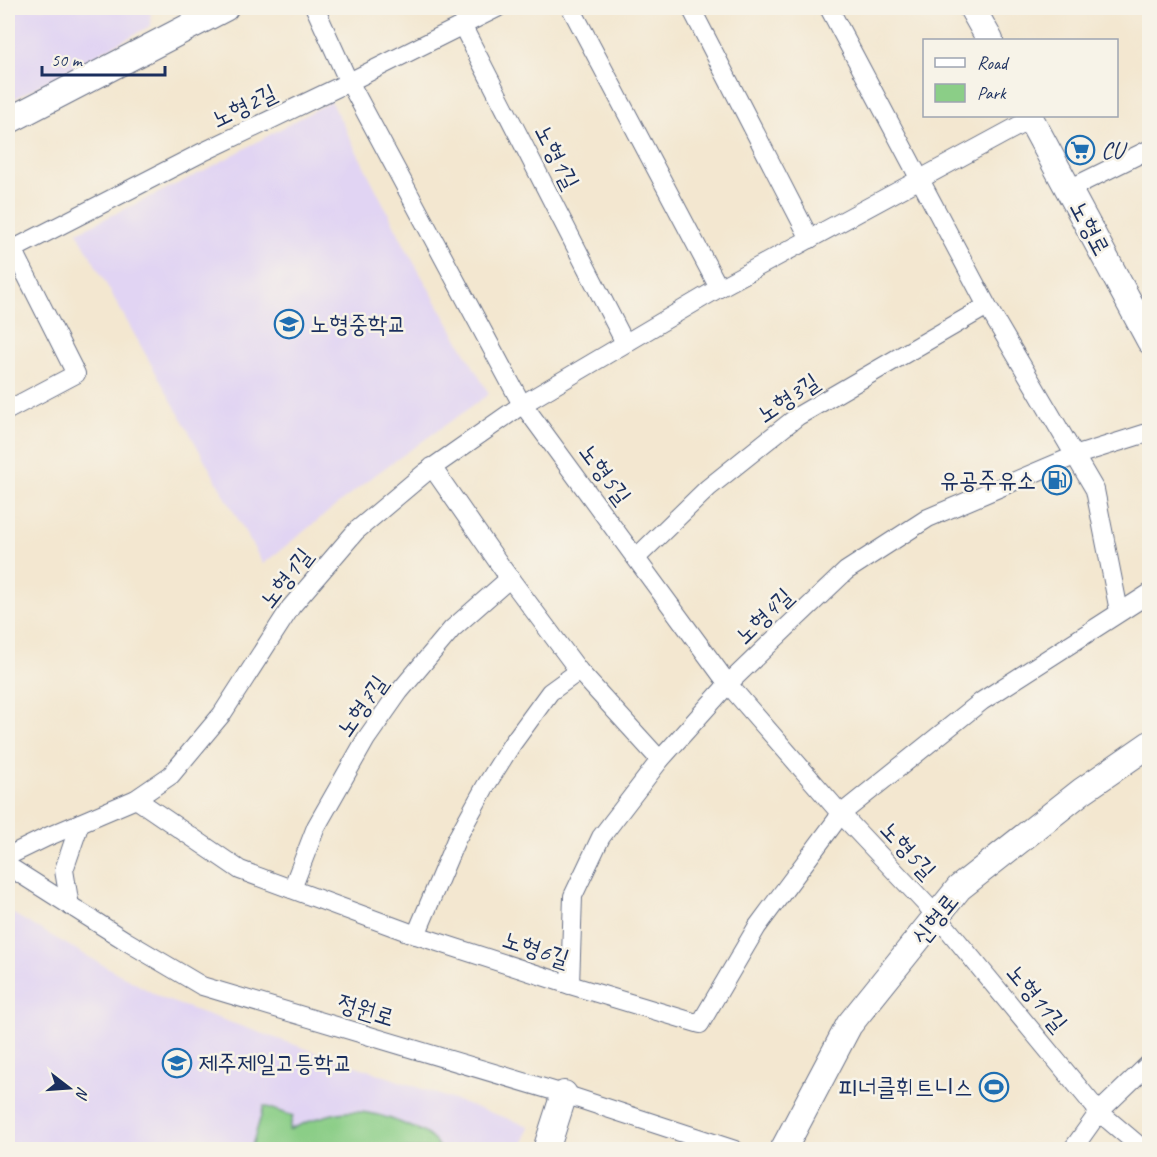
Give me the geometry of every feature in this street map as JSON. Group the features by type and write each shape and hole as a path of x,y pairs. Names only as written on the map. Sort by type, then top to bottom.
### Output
{"main road":[{"path":"8,121 225,8"},
{"path":"972,8 989,39"},
{"name":"노형로","path":"1030,117 1149,341"},
{"name":"신형로","path":"783,1149 849,1026 959,888 1082,791 1146,754"},
{"path":"546,1149 564,1094"}],"street":[{"name":"노형5길","path":"315,8 350,82 523,404 728,684 841,814 937,916"},
{"name":"노형2길","path":"8,410 76,374 10,250 203,152 497,8"},
{"path":"571,8 718,288"},
{"path":"691,8 810,239"},
{"path":"829,8 987,306 1095,490 1119,611"},
{"name":"노형1길","path":"462,25 625,343"},
{"name":"노형1길","path":"8,856 136,799 171,775 222,714 291,607 356,531 432,467 523,404 718,288 920,180 1030,117"},
{"path":"1069,189 1149,149"},
{"name":"노형3길","path":"637,557 708,488 798,416 987,306"},
{"name":"노형4길","path":"570,985 573,896 601,837 660,760 728,684 846,571 928,518 1074,456 1149,432"},
{"path":"432,467 579,671 660,760"},
{"name":"노형7길","path":"292,889 316,827 372,730 399,692 452,629 510,578"},
{"path":"841,814 982,701 1149,593"},
{"path":"416,935 456,840 484,787 550,692 579,671"},
{"name":"노형6길","path":"136,799 240,870 416,935 700,1024 757,927 841,814"},
{"path":"70,906 64,870 80,823"},
{"name":"정원로","path":"8,866 202,986 564,1094 735,1149"},
{"name":"노형11길","path":"937,916 1099,1112 1144,1149"},
{"path":"1072,1149 1099,1112 1149,1063"}],"shaded area":[{"path":"8,8 151,8 150,26 8,102"},
{"name":"노형중학교","path":"331,101 409,254 489,394 372,477 263,564 77,232 204,171"},
{"name":"제주제일고등학교","path":"8,911 163,999 529,1126 522,1149 8,1149"}],"green space":[{"path":"264,1106 293,1116 289,1130 332,1114 359,1112 373,1114 421,1131 433,1139 441,1149 251,1149"}],"place":[{"name":"CU","path":"1080,150"},
{"name":"노형중학교","path":"289,324"},
{"name":"유공주유소","path":"1057,480"},
{"name":"제주제일고등학교","path":"177,1063"},
{"name":"피너클휘트니스","path":"994,1087"}]}
